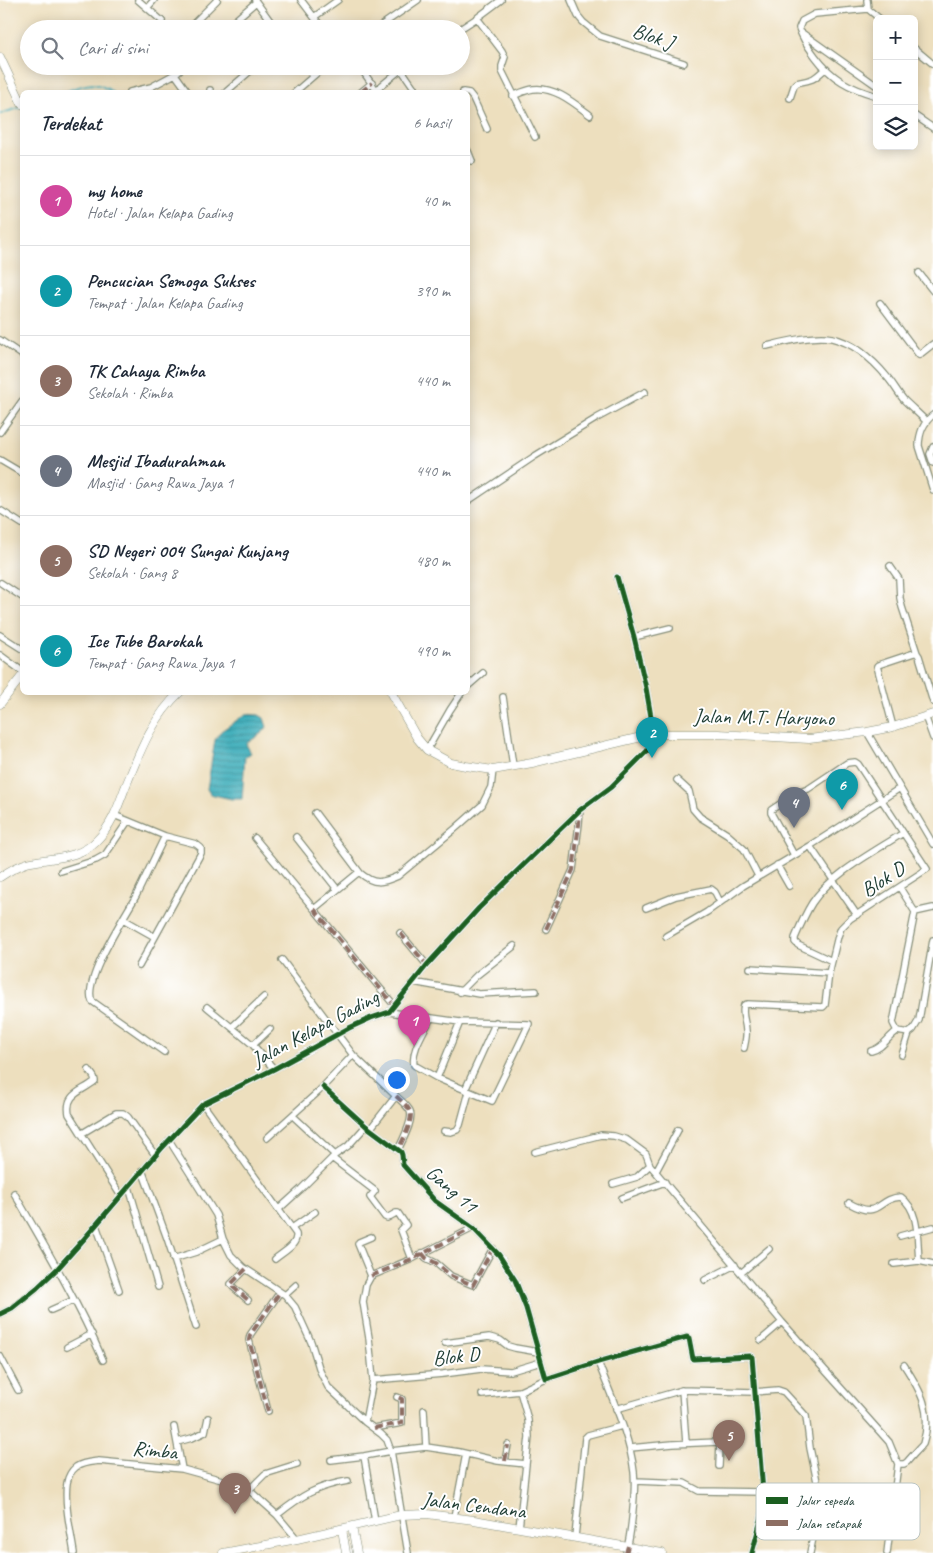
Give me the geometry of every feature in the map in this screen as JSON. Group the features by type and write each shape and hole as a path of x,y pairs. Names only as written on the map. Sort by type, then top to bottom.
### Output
{"main road":[{"path":"0,57 20,99"},
{"path":"0,704 20,679"},
{"path":"0,877 16,867 28,863 70,856 95,843 114,815 148,734 177,695"},
{"name":"Jalan M.T. Haryono","path":"393,695 417,738 428,750 452,763 493,770 654,734 718,734 809,739 867,732 929,715"},
{"name":"Jalan Cendana","path":"223,1553 297,1539 401,1515 427,1514 576,1537 627,1549 662,1553"},
{"path":"352,1527 357,1553"},
{"path":"342,1529 346,1553"}],"street":[{"path":"138,0 161,20"},
{"path":"147,8 154,0"},
{"path":"197,20 217,0"},
{"path":"301,0 316,20"},
{"path":"314,17 338,0"},
{"path":"389,20 418,0"},
{"path":"470,23 501,0"},
{"name":"Blok J","path":"571,0 578,16 600,36 684,63"},
{"path":"867,0 868,9 875,15"},
{"path":"235,20 255,1 269,20"},
{"path":"868,9 815,14 800,22 799,28 810,49 825,69 846,85 873,95"},
{"path":"477,18 504,54 502,68 513,96 535,137"},
{"path":"800,32 873,83"},
{"path":"918,51 932,61"},
{"path":"790,98 797,83 808,82 816,78 825,69"},
{"path":"138,90 151,87 173,75"},
{"path":"176,75 187,90"},
{"path":"228,90 246,75"},
{"path":"366,75 376,90"},
{"path":"378,90 395,75"},
{"path":"407,75 416,90"},
{"path":"297,90 314,76"},
{"path":"363,90 372,83"},
{"path":"513,96 531,90 547,89 590,115"},
{"path":"470,94 487,129"},
{"path":"918,118 933,128"},
{"path":"470,156 472,161"},
{"path":"919,273 933,291"},
{"path":"880,303 919,355 933,344"},
{"path":"767,346 815,338 832,338 848,344 873,362 903,398 926,421"},
{"path":"0,340 19,349"},
{"path":"470,500 535,456 597,418 645,392"},
{"path":"0,432 20,404"},
{"path":"933,415 926,421 919,439 921,455 933,490"},
{"path":"933,447 930,454 933,463"},
{"path":"921,455 930,454"},
{"path":"0,460 20,472"},
{"path":"0,510 20,523"},
{"path":"890,566 899,579 902,607 933,702"},
{"path":"617,577 634,637 654,734"},
{"path":"1,583 20,597"},
{"path":"634,637 670,628"},
{"path":"0,635 20,648"},
{"path":"894,726 878,665 916,653"},
{"path":"0,655 20,670"},
{"path":"470,684 482,673"},
{"path":"428,750 460,695"},
{"path":"503,697 512,766"},
{"path":"929,715 933,738"},
{"path":"867,732 933,844"},
{"name":"Jalan Kelapa Gading","path":"0,1314 12,1308 58,1268 155,1155 203,1104 371,1018 389,1012 427,965 479,908 580,810 611,787 647,751 654,734"},
{"path":"794,855 771,813 773,808 795,794 808,789 852,761 858,764 903,833 833,879 813,902 794,940 798,945 832,961"},
{"path":"315,813 359,872 367,879 378,882 387,881 398,876 482,804 491,787 493,770"},
{"path":"677,780 689,791 693,809 700,817 727,834 744,849 758,876"},
{"path":"666,936 758,876 810,846 900,788"},
{"path":"546,929 573,870 580,810"},
{"path":"114,815 165,836 196,844 201,848 201,853 139,966"},
{"path":"61,871 96,860 105,855 128,821"},
{"name":"Blok D","path":"744,1048 746,1031 742,1008 744,1005 823,1007 825,1005 829,972 841,928 850,919 927,869 903,833"},
{"path":"164,1052 92,1001 90,997 92,982 108,944 123,919 165,836"},
{"path":"296,836 337,889"},
{"path":"255,838 394,1005"},
{"path":"810,846 857,915"},
{"path":"777,865 789,886"},
{"path":"314,909 359,872"},
{"path":"897,1031 893,1023 915,912 900,888"},
{"path":"646,908 676,896 711,889 716,892 720,902"},
{"path":"915,912 933,908"},
{"path":"123,919 155,937"},
{"path":"400,933 427,965"},
{"path":"902,1055 909,1033 919,1020 933,940"},
{"path":"460,992 477,975 514,946"},
{"path":"282,960 354,1055 408,1108 411,1116 407,1131 398,1150"},
{"path":"750,968 829,972"},
{"path":"413,982 479,994 536,991"},
{"path":"232,1027 264,997"},
{"path":"208,1007 253,1045 274,1069"},
{"path":"389,1012 460,1022 529,1024 493,1100 490,1101 417,1068 413,1062 416,1050 430,1019"},
{"path":"437,1078 460,1022"},
{"path":"444,1131 451,1132 457,1130 460,1125 467,1091 496,1022"},
{"path":"253,1045 270,1029"},
{"path":"871,1051 880,1047 897,1031 909,1033"},
{"path":"267,1138 293,1116 354,1055"},
{"path":"89,1070 94,1077 94,1081 73,1096 68,1102 69,1114 120,1196"},
{"name":"Gang 11","path":"323,1087 368,1127 398,1150 402,1155 402,1165 436,1201 473,1228 499,1255 515,1280 526,1308 546,1379"},
{"path":"279,1209 302,1189 334,1156 368,1127 396,1096"},
{"path":"203,1104 297,1236 296,1241 275,1258"},
{"path":"81,1134 116,1113 123,1112 128,1116 155,1155"},
{"path":"293,1116 334,1156 374,1190 370,1197 386,1218 398,1213 406,1225 400,1230 412,1258"},
{"path":"656,1171 678,1130"},
{"path":"535,1152 601,1134 627,1140 646,1154 650,1165 782,1322 889,1442 898,1464 896,1483"},
{"path":"169,1140 216,1215 223,1239 231,1255 246,1269 282,1293 295,1307 312,1342 320,1371 328,1387 386,1440 391,1451 408,1553"},
{"path":"613,1184 637,1177 650,1165"},
{"path":"142,1170 196,1327"},
{"path":"622,1198 665,1182"},
{"path":"128,1187 158,1287"},
{"path":"14,1193 58,1268 92,1334 103,1360"},
{"path":"849,1203 860,1209 872,1210 891,1199 900,1197 909,1205 914,1214 919,1261"},
{"path":"292,1228 315,1212"},
{"path":"96,1225 120,1290"},
{"path":"900,1236 933,1227"},
{"path":"365,1422 373,1380 363,1302 366,1285 371,1276 422,1254 473,1228"},
{"path":"371,1237 358,1244 371,1276"},
{"path":"173,1259 196,1252 223,1239"},
{"path":"422,1254 451,1276 473,1285 493,1248"},
{"path":"742,1273 769,1249"},
{"path":"894,1264 919,1261 933,1264"},
{"path":"705,1280 734,1265"},
{"path":"246,1269 231,1284 248,1300"},
{"path":"268,1411 249,1340 250,1335 282,1293 296,1285"},
{"path":"51,1310 74,1300"},
{"path":"761,1340 782,1322"},
{"path":"67,1347 92,1334"},
{"path":"445,1343 489,1337 500,1340 508,1346 538,1352"},
{"path":"482,1395 520,1390 546,1379 598,1362 687,1337 689,1338 693,1359 751,1356 753,1358 754,1392 763,1483"},
{"path":"0,1356 18,1390"},
{"name":"Blok D","path":"373,1380 481,1369 511,1371 541,1362"},
{"path":"598,1362 630,1448 635,1482 627,1549"},
{"path":"898,1464 907,1462 924,1443 933,1421 931,1406 904,1365"},
{"path":"519,1528 529,1437 528,1420 520,1390"},
{"path":"616,1409 682,1390 754,1392 781,1390 806,1416 817,1483"},
{"path":"682,1390 686,1443"},
{"path":"374,1428 401,1424 402,1398 397,1397"},
{"path":"424,1410 426,1447"},
{"path":"177,1442 205,1432 208,1418"},
{"path":"576,1537 584,1438 622,1426"},
{"path":"174,1427 182,1468"},
{"path":"630,1448 719,1442 719,1466"},
{"path":"506,1461 508,1445"},
{"path":"331,1460 426,1447 526,1464"},
{"path":"454,1517 466,1454"},
{"path":"364,1456 375,1521"},
{"name":"Rimba","path":"74,1553 66,1496 67,1482 70,1473 77,1466 87,1462 99,1461 182,1468 225,1480 249,1490 277,1515 297,1539"},
{"path":"249,1490 265,1474 297,1464"},
{"path":"277,1515 298,1498 314,1489 348,1481"},
{"path":"635,1482 684,1483 699,1492 756,1492"},
{"path":"752,1553 756,1538"},
{"path":"810,1553 813,1540"},
{"path":"887,1553 889,1540"}],"water":[{"path":"246,714 259,715 264,718 267,727 246,744 251,753 245,757 242,799 231,799 210,794 207,789 215,740 221,731"}],"waterway":[{"path":"70,90 83,85 94,84 109,90"},
{"path":"0,114 20,108"}],"marked path":[{"path":"363,90 372,83"},
{"path":"546,929 573,870 580,810"},
{"path":"314,909 394,1005"},
{"path":"400,933 427,965 429,962"},
{"path":"396,1096 407,1107 411,1115 398,1150"},
{"path":"371,1276 412,1259 473,1228"},
{"path":"422,1253 451,1276 473,1285 493,1248"},
{"path":"246,1269 231,1284 248,1300"},
{"path":"268,1411 249,1340 250,1335 280,1292"},
{"path":"374,1428 402,1423 402,1399 397,1397"},
{"path":"505,1461 508,1445"},
{"path":"626,1553 628,1546"}],"cycle path":[{"path":"0,1314 12,1308 58,1268 161,1149 203,1104 274,1069 349,1028 389,1012 427,965 479,908 580,810 611,787 647,751 654,734 634,637 617,577"},
{"path":"323,1087 366,1126 401,1152 403,1165 435,1201 473,1228 499,1255 515,1280 526,1308 546,1379 687,1337 689,1338 693,1359 752,1357 762,1483"},
{"path":"752,1553 756,1538"}],"place":[{"name":"Pencucian Semoga Sukses","path":"652,758"},
{"name":"Ice Tube Barokah","path":"842,810"},
{"name":"Mesjid Ibadurahman","path":"794,828"},
{"name":"my home","path":"414,1046"},
{"name":"SD Negeri 004 Sungai Kunjang","path":"729,1461"},
{"name":"TK Cahaya Rimba","path":"235,1514"}]}
